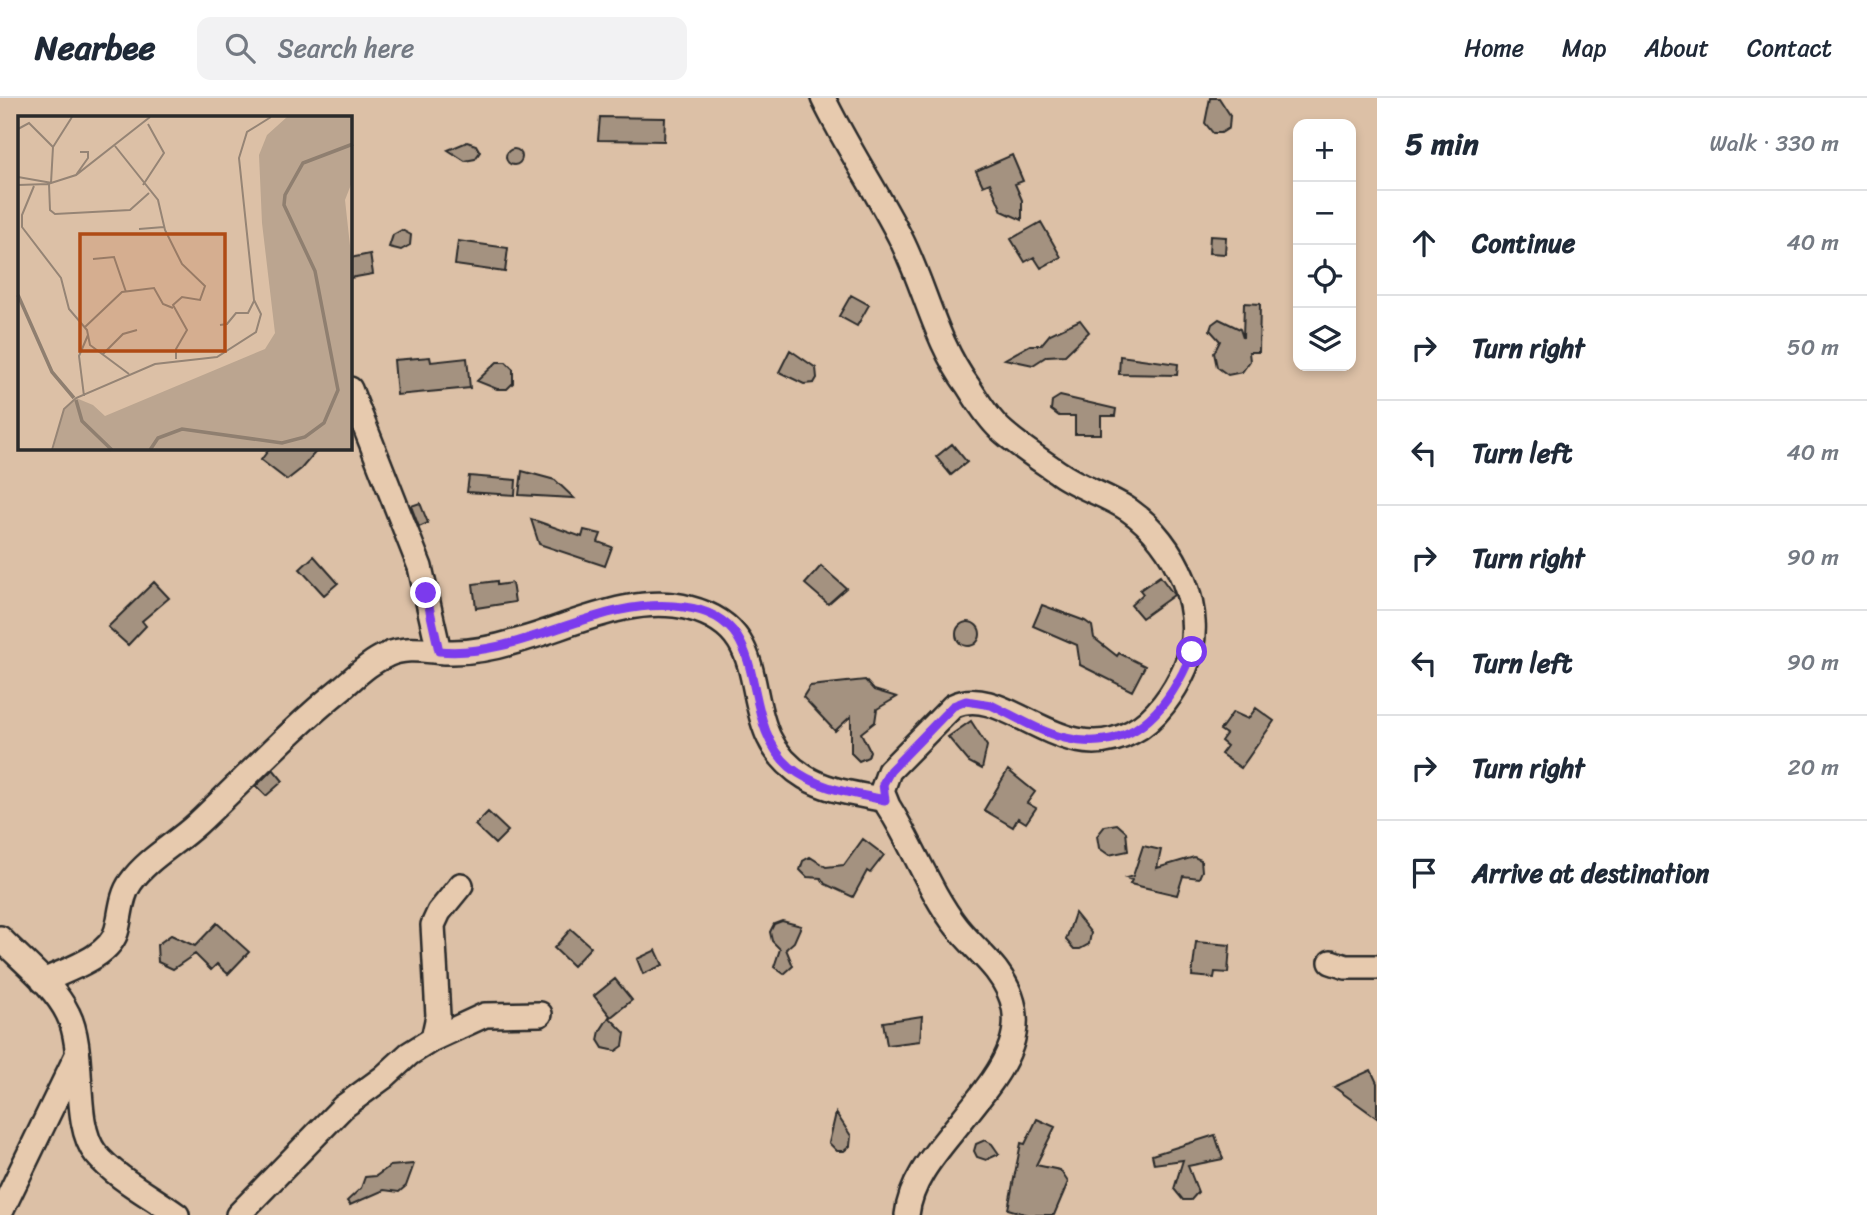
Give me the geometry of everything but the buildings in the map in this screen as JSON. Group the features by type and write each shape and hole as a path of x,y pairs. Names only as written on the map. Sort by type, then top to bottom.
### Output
{"street":[{"path":"824,98 844,142 901,238 939,335 965,383 998,428 1063,476 1105,495 1152,528 1177,565 1192,614 1192,652 1175,689 1136,731 1116,740 1099,743 1063,738 991,705 966,701 953,706 890,771 883,784 885,800 957,926 1008,986 1015,1015 1013,1046 1003,1065 928,1164 912,1191 907,1215"},
{"path":"352,394 420,567 439,651"},
{"path":"43,981 108,946 117,932 130,883 194,826 303,720 386,655 406,649 439,651 494,647 601,612 667,606 699,611 727,623 744,647 751,662 763,730 771,746 790,766 807,778 830,788 885,800"},
{"path":"433,1039 438,1016 433,925 439,912 461,885"},
{"path":"0,939 43,981 68,1013 77,1055 84,1126 95,1153 177,1215"},
{"path":"1331,962 1346,967 1377,967"},
{"path":"238,1215 343,1107 433,1039 485,1015 540,1014"},
{"path":"0,1214 77,1055"}],"route":[{"path":"426,593 439,651 447,652 481,650 519,641 601,612 667,606 684,607 716,617 733,630 751,662 763,730 771,746 790,766 807,778 830,788 885,800 882,794 883,784 890,771 953,706 966,701 979,701 1063,738 1099,743 1116,740 1136,731 1154,714 1175,689 1192,652"}]}
